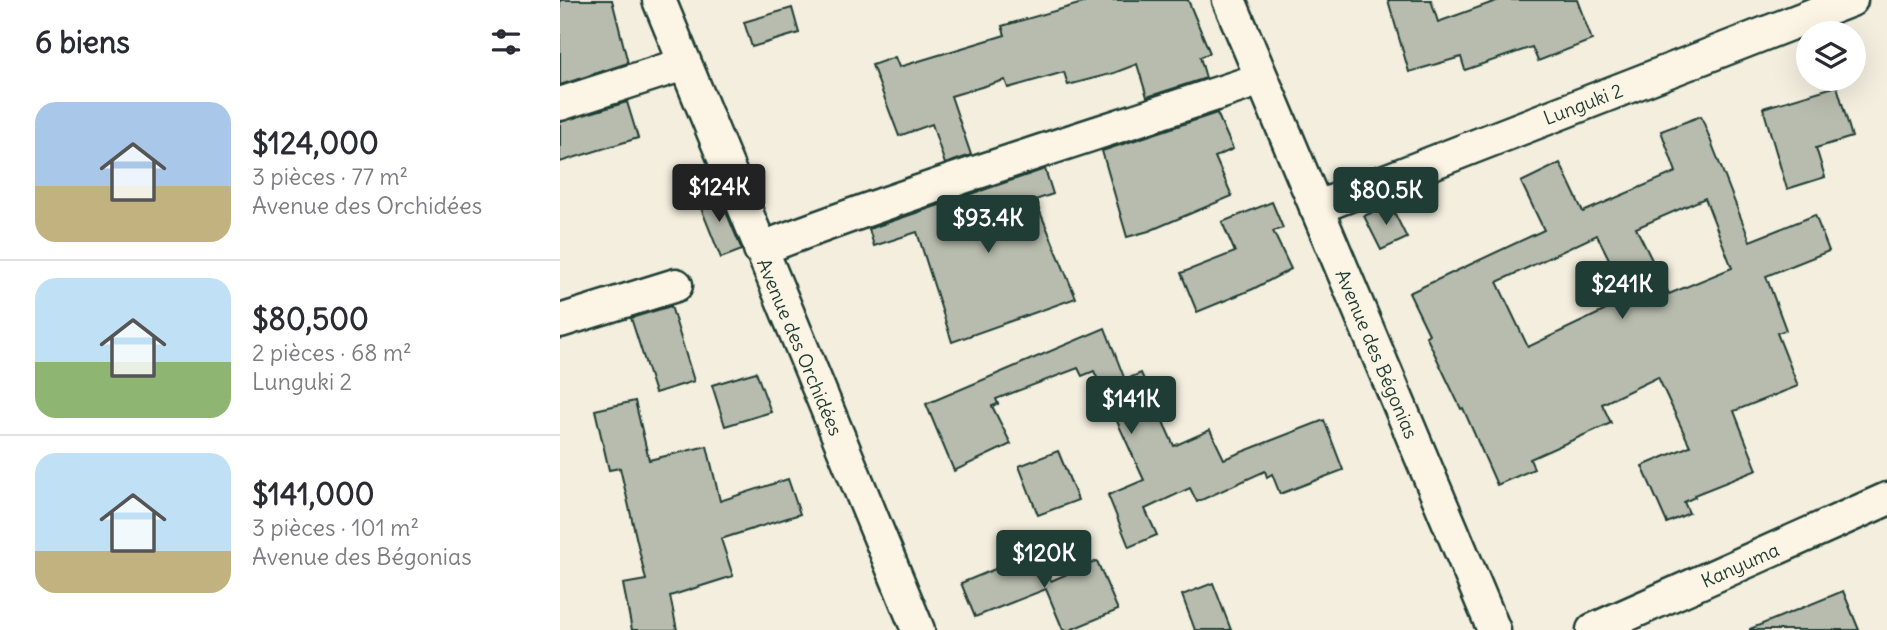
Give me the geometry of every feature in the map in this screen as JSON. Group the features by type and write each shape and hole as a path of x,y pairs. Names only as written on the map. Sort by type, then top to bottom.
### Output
{"street":[{"name":"Avenue des Orchidées","path":"659,0 918,630"},
{"name":"Avenue des Bégonias","path":"1229,0 1494,630"},
{"name":"Lunguki 2","path":"1316,208 1851,0"},
{"path":"560,104 684,64"},
{"path":"760,249 852,214 1261,79"},
{"path":"560,321 676,285"},
{"name":"Kanyuma","path":"1593,630 1887,499"}],"building":[{"path":"560,0 612,0 628,63 560,85"},
{"path":"1093,0 1188,0 1210,53 1200,57 1206,78 1147,97 1137,64 1068,85 1064,72 1008,88 1005,80 951,96 971,155 945,164 932,124 899,136 872,65 895,57 899,67 1005,35 1002,26"},
{"path":"1388,0 1431,0 1438,22 1499,0 1577,0 1592,40 1538,61 1532,47 1465,70 1461,57 1409,72"},
{"path":"792,8 799,33 752,47 744,22"},
{"path":"1820,91 1838,91 1852,137 1816,148 1825,177 1787,189 1763,108"},
{"path":"627,102 638,138 560,162 560,122"},
{"path":"1217,113 1233,149 1215,157 1232,196 1149,231 1127,237 1102,151"},
{"path":"1701,116 1750,241 1815,215 1829,251 1766,276 1786,330 1777,333 1798,386 1734,411 1757,470 1694,495 1695,497 1684,502 1689,513 1667,523 1642,466 1690,446 1658,377 1602,404 1611,423 1530,459 1534,469 1497,485 1463,408 1461,409 1426,336 1429,334 1409,293 1544,230 1521,182 1560,163 1583,212 1676,172 1661,131","holes":["1705,198 1732,268 1669,294 1636,228","1597,235 1629,299 1528,347 1497,282"]},
{"path":"1045,169 1053,194 1035,200 1076,298 952,342 917,232 874,246 869,229"},
{"path":"717,190 742,250 721,258 697,198"},
{"path":"1272,202 1283,228 1273,231 1291,269 1253,289 1197,312 1181,273 1235,252 1222,222"},
{"path":"1390,204 1407,238 1381,250 1364,216"},
{"path":"671,306 694,381 655,393 631,318"},
{"path":"1105,328 1125,380 1141,373 1174,446 1210,430 1224,459 1324,420 1343,470 1280,494 1272,474 1267,477 1265,471 1197,502 1190,488 1145,509 1157,535 1129,547 1108,495 1144,480 1094,371 1082,376 1078,368 996,399 998,404 992,406 1011,444 954,471 926,404"},
{"path":"756,372 771,412 725,426 712,385"},
{"path":"635,401 649,460 707,446 720,501 788,479 800,514 721,539 733,576 670,596 677,630 632,630 623,584 646,580 620,468 609,470 595,410"},
{"path":"1058,451 1078,500 1038,515 1019,466"},
{"path":"1039,551 1051,581 1097,561 1118,610 1070,630 1063,630 1046,589 975,617 961,583"},
{"path":"1213,583 1231,630 1195,630 1182,595"},
{"path":"1843,591 1859,630 1750,630 1750,629"}]}
